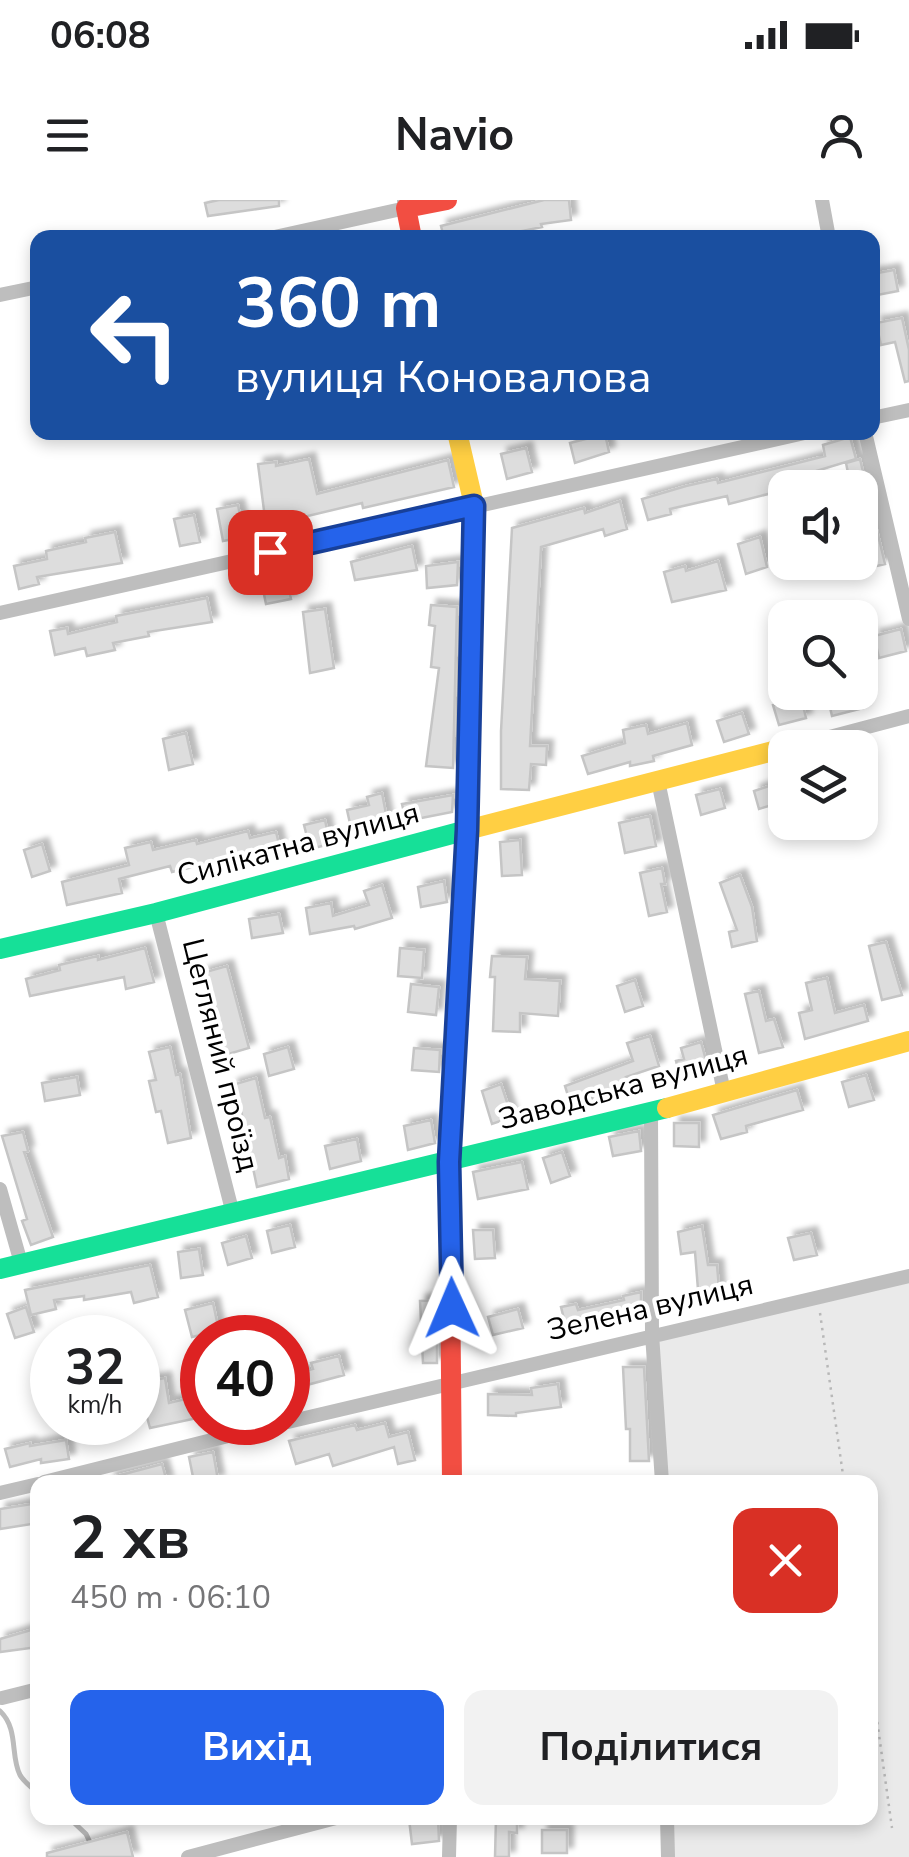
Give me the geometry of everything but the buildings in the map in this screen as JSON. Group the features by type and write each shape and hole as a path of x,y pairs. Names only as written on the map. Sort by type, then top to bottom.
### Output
{"street":[{"path":"302,230 405,204 447,200"},
{"path":"822,200 828,230"},
{"path":"405,204 410,230"},
{"path":"0,295 30,289"},
{"path":"880,416 909,410"},
{"path":"452,1475 449,1162 467,830 474,506 459,440"},
{"path":"0,613 773,440"},
{"path":"866,440 909,619"},
{"name":"Силікатна вулиця","path":"855,730 909,716"},
{"name":"Силікатна вулиця","path":"0,949 156,914 768,753"},
{"path":"658,781 724,1092"},
{"name":"Цегляний проїзд","path":"156,914 232,1210"},
{"name":"Заводська вулиця","path":"10,1266 651,1112 909,1042"},
{"path":"651,1112 652,1334 662,1475"},
{"path":"0,1189 10,1266"},
{"name":"Зелена вулиця","path":"310,1416 909,1276"},
{"name":"Зелена вулиця","path":"73,1475 194,1445"},
{"name":"Зелена вулиця","path":"0,1494 30,1486"},
{"path":"2,1698 30,1691"},
{"path":"188,1857 309,1825"},
{"path":"450,1825 450,1857"},
{"path":"666,1825 668,1857"}],"path":[{"path":"818,1296 843,1475"},
{"path":"878,1727 892,1828"}],"shaded area":[{"path":"909,1276 909,1857 668,1857 667,1825 878,1825 878,1475 662,1475 652,1334"}],"waterway":[{"path":"0,1711 10,1726 20,1775 30,1786"},
{"path":"76,1825 86,1834 97,1857"}],"traffic: fast":[{"path":"0,949 156,913 467,830 471,659"},
{"path":"0,1269 667,1108"}],"traffic: slow":[{"path":"459,440 474,505 471,659"},
{"path":"460,955 467,830 768,752"},
{"path":"667,1108 909,1041"}],"traffic: jam":[{"path":"410,230 406,208 447,200"},
{"path":"452,1475 449,1162 460,955"}],"route":[{"path":"270,552 474,506 467,830 449,1162 452,1308"}]}
